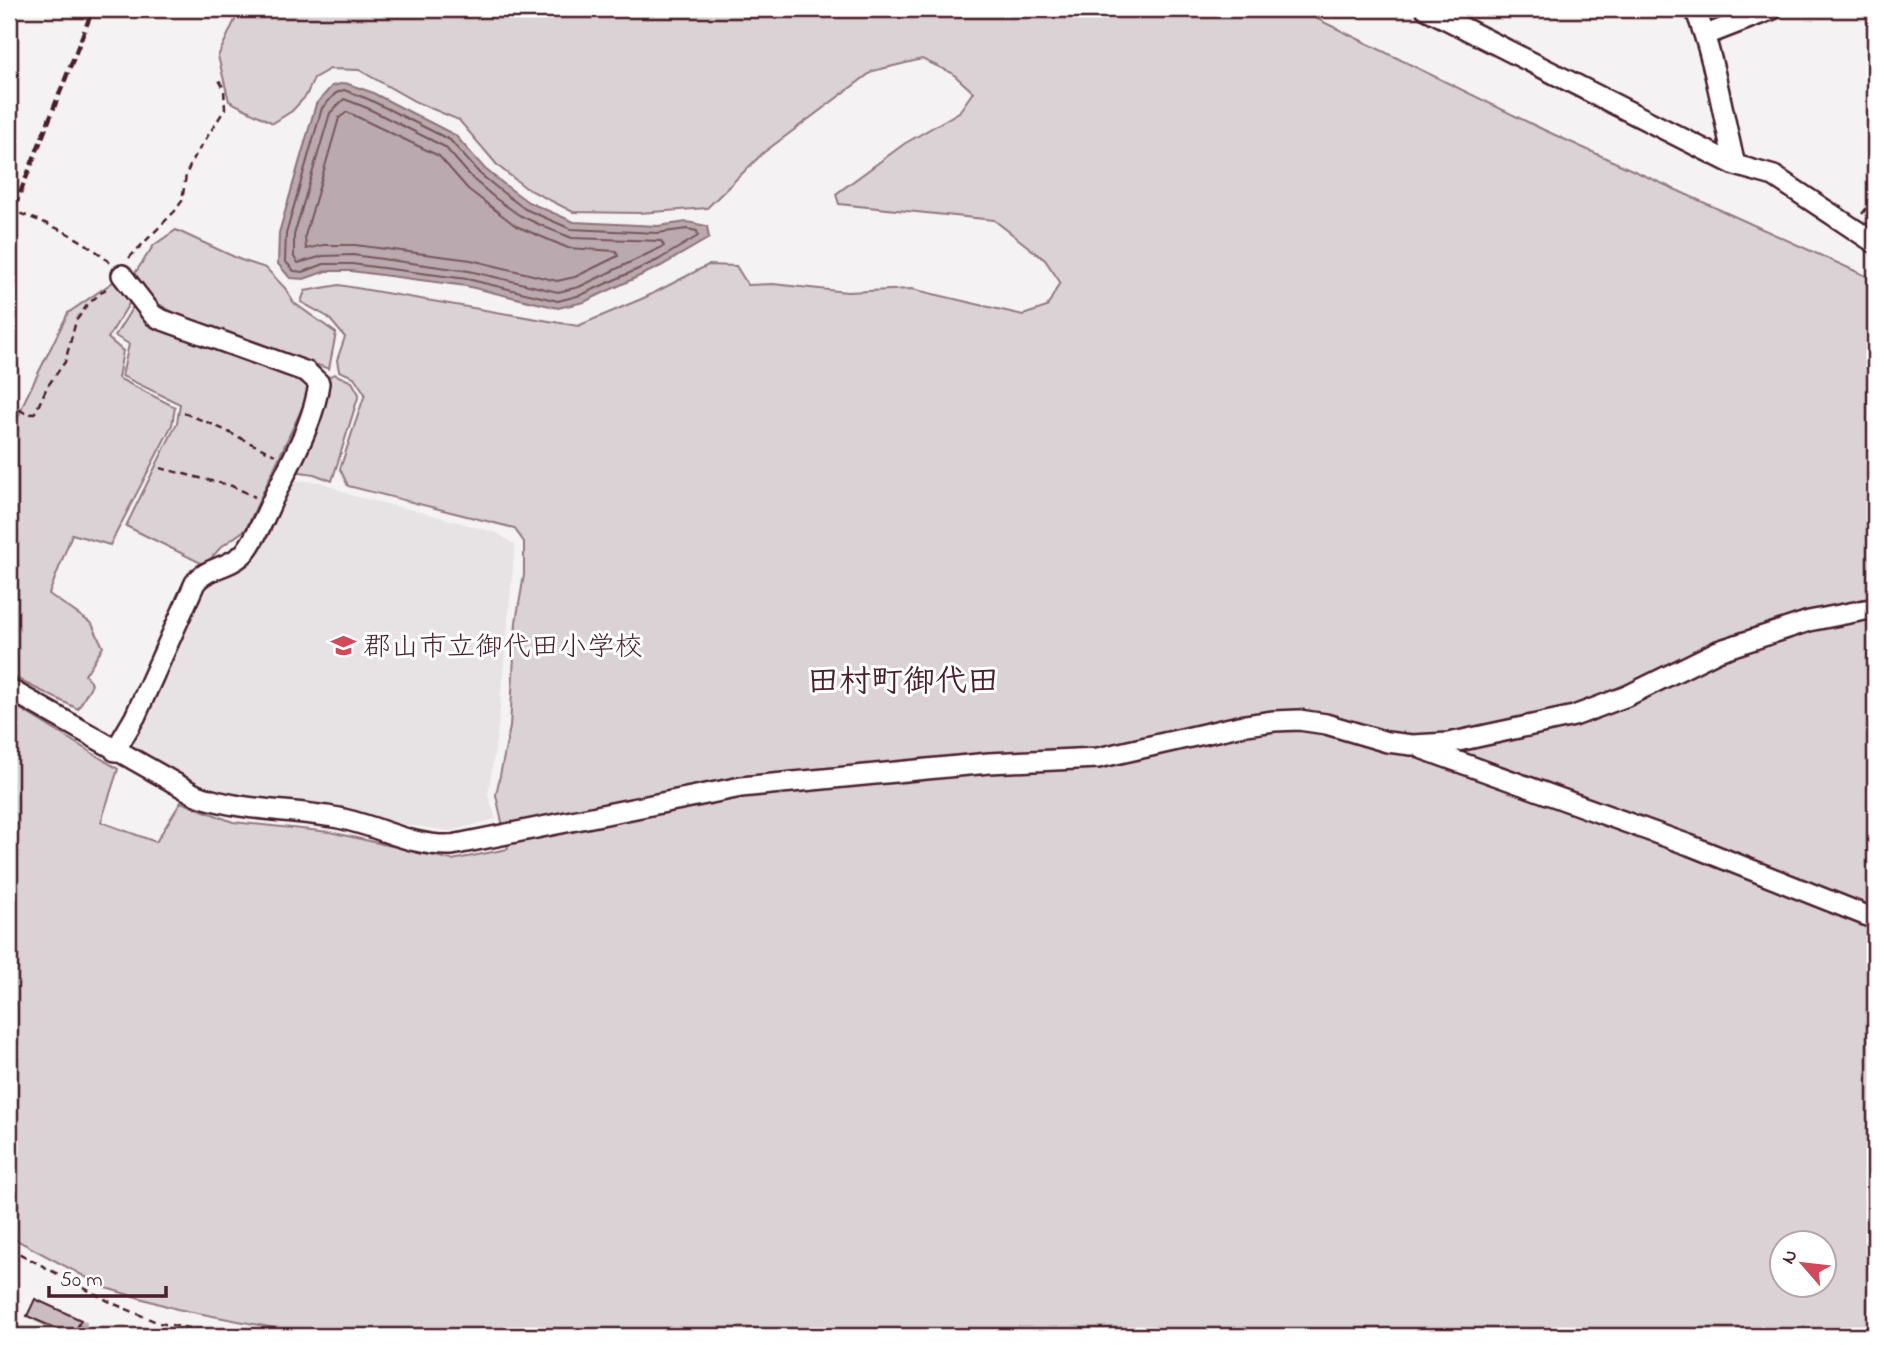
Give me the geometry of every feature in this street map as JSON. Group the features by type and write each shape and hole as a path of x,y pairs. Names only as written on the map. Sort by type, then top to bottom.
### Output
{"street":[{"path":"1426,9 1735,165 1773,176 1875,243"},
{"path":"1695,9 1706,35 1718,80 1735,165"},
{"path":"1706,35 1773,9"},
{"path":"115,751 135,717 195,583 204,574 228,566 244,552 271,504 290,463 319,386 317,379 307,372 160,319 153,315 120,273"},
{"path":"9,689 196,795 219,803 335,817 433,846 510,834 741,787 989,763 1098,758 1274,720 1326,724 1387,742 1412,745 1449,743 1574,716 1627,696 1718,651 1809,621 1875,608"},
{"path":"1412,745 1677,840 1875,919"}],"path":[{"path":"9,403 25,413 33,414 36,411 47,387 65,362 76,321 88,303 120,273 182,201 186,175 193,159 225,109 224,89 218,78"},
{"path":"11,210 61,230 93,248 120,273"},
{"path":"184,413 290,463"},
{"path":"160,468 232,486 271,504"},
{"path":"9,1248 113,1303 159,1323 238,1336"}],"shaded area":[{"path":"240,9 1297,9 1544,130 1875,280 1875,1336 316,1336 177,1309 106,1288 9,1236 9,702 118,769 101,822 156,842 181,802 233,822 330,832 452,860 508,849 496,795 510,727 516,622 524,575 524,542 514,528 348,486 340,469 365,394 354,377 339,371 337,360 345,337 328,317 301,302 305,291 339,285 578,326 646,297 708,265 736,266 748,285 773,284 847,292 912,289 1023,315 1047,307 1060,282 1045,260 994,220 839,204 836,194 904,144 959,112 973,92 952,73 922,59 873,71 763,153 707,208 639,213 573,212 526,188 498,166 459,120 416,102 359,70 330,69 314,78 306,96 292,111 273,123 229,101 218,56"},
{"path":"176,230 241,260 266,268 285,288 294,303 336,333 329,369 183,318 147,297 135,273 154,245"},
{"path":"119,278 125,281 130,302 108,338 123,351 118,378 175,407 172,425 110,545 72,534 49,594 92,624 103,647 85,675 92,684 78,709 9,673 9,439 68,313"},
{"path":"134,305 311,379 303,406 246,529 221,547 205,565 126,526 177,423 180,404 122,376 129,344 115,336"},
{"path":"334,374 352,382 359,394 332,481 314,474 293,471 327,378"},
{"name":"郡山市立御代田小学校","path":"287,480 321,482 353,496 497,533 515,545 498,728 488,795 496,819 450,831 387,822 331,806 225,798 196,788 110,741 142,727 210,581 256,542"}],"water":[{"path":"345,83 371,92 455,135 485,169 528,202 574,222 658,226 687,222 707,226 709,238 661,266 584,302 558,308 466,286 351,271 326,271 304,279 290,278 278,264 279,233 316,104 332,86"}],"building":[{"path":"35,1299 81,1320 73,1336 27,1316"}],"railway":[{"path":"9,221 93,9"}],"place":[{"name":"郡山市立御代田小学校","path":"343,645"}],"district":[{"name":"田村町御代田","path":"903,680"}]}
